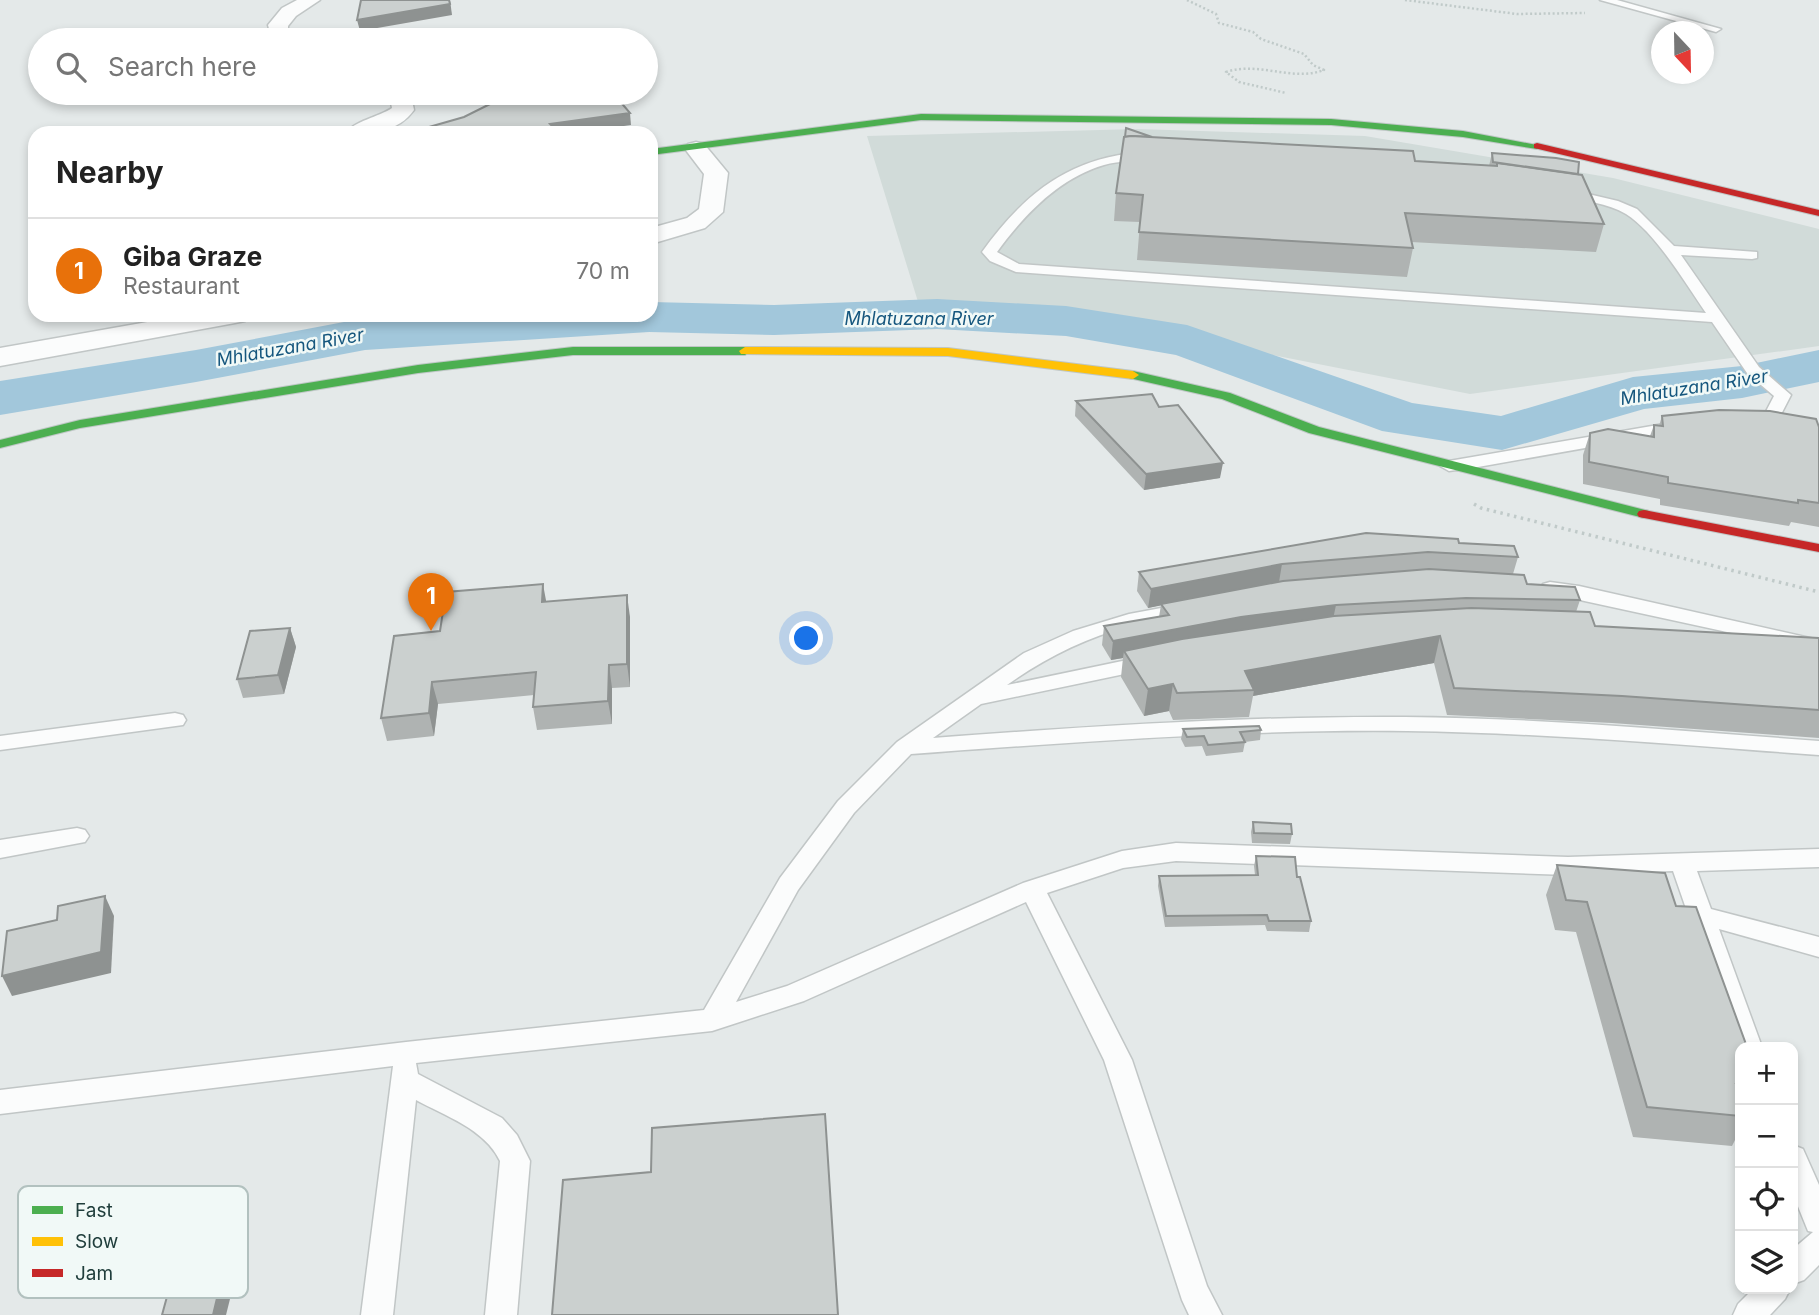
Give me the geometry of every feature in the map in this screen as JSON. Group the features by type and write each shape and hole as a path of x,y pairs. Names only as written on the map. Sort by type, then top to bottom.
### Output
{"street":[{"path":"278,28 289,12 311,0"},
{"path":"375,126 403,110 402,105"},
{"path":"658,152 696,149 865,121 921,117 1331,122 1476,135 1539,145 1819,213"},
{"path":"658,234 696,223 710,212 716,173 696,149"},
{"path":"0,357 196,322"},
{"path":"0,444 80,424 281,390 418,369 573,351 934,352 1144,376 1226,396 1314,430 1449,466 1655,517 1819,548"}],"lane":[{"path":"1605,0 1716,29"},
{"path":"1168,157 1128,155 1081,168 1032,199 989,251 995,258 1016,268 1715,318"},
{"path":"1555,192 1591,197 1632,212 1670,250 1715,318 1754,370 1783,395 1768,424"},
{"path":"1670,250 1752,255"},
{"path":"1734,424 1794,425"},
{"path":"1449,466 1505,458 1588,439 1701,425"},
{"path":"1531,586 1579,592 1819,646"},
{"path":"712,1020 789,884 846,807 905,747 1031,658 1080,635 1129,620 1211,604"},
{"path":"1663,632 1774,636"},
{"path":"973,699 1169,659"},
{"path":"0,743 175,720"},
{"path":"905,747 1223,727 1352,724 1579,731 1819,748"},
{"path":"0,849 77,836"},
{"path":"0,1102 405,1067 712,1020 795,994 1032,889 1122,860 1175,852 1568,866 1819,858"},
{"path":"1682,863 1746,1042"},
{"path":"1032,889 1118,1060 1193,1290 1206,1315"},
{"path":"1700,915 1819,947"},
{"path":"377,1315 405,1067"},
{"path":"405,1067 492,1127 507,1144 514,1161 501,1315"},
{"path":"1797,1168 1819,1221"},
{"path":"1798,1265 1819,1244"},
{"path":"1749,1315 1769,1294"}],"path":[{"path":"1187,0 1216,15 1219,23 1252,32 1261,39 1304,54 1313,65 1324,70 1319,73 1297,73 1241,66 1226,72 1239,82 1287,93"},
{"path":"1405,0 1451,7 1542,14 1584,13"}],"shaded area":[{"path":"1137,129 1365,136 1613,178 1819,229 1819,346 1470,394 1130,327 919,305 867,136"}],"building":[{"path":"361,0 449,0 450,4 357,20"},
{"path":"488,105 623,105 630,113 550,124 552,126 432,126 464,117"},
{"path":"1126,128 1152,137 1125,137"},
{"path":"1124,137 1413,151 1415,161 1497,166 1497,163 1582,175 1604,224 1405,213 1413,248 1139,232 1143,195 1116,193"},
{"path":"1492,153 1579,162 1578,174 1493,162"},
{"path":"1152,394 1159,407 1178,405 1223,463 1146,474 1076,401"},
{"path":"1719,410 1770,411 1816,419 1819,427 1819,503 1798,500 1798,503 1668,483 1668,477 1589,462 1590,433 1608,429 1654,437 1654,425 1663,426 1662,416"},
{"path":"1366,533 1514,546 1518,557 1428,552 1282,564 1151,589 1139,572"},
{"path":"1429,569 1524,575 1527,584 1575,587 1580,600 1466,598 1336,605 1241,617 1113,641 1104,626 1169,615 1161,604 1283,581"},
{"path":"543,584 542,602 627,595 627,664 609,665 608,701 533,707 536,672 432,682 429,713 381,718 394,636 440,631 446,592"},
{"path":"1471,608 1590,612 1595,626 1819,638 1819,710 1622,696 1454,688 1440,636 1245,671 1254,690 1177,693 1173,684 1148,689 1124,651 1182,639 1334,616"},
{"path":"290,628 278,675 237,679 250,631"},
{"path":"1259,726 1261,730 1240,732 1245,742 1208,745 1204,736 1187,737 1183,729"},
{"path":"1253,822 1291,824 1292,834 1254,833"},
{"path":"1256,856 1295,857 1297,877 1300,877 1311,921 1269,921 1267,915 1166,916 1159,876 1258,875"},
{"path":"1557,865 1665,873 1676,906 1696,907 1745,1042 1735,1042 1735,1116 1647,1107 1587,902 1566,900"},
{"path":"105,896 101,952 2,976 7,931 57,920 58,906"},
{"path":"825,1114 838,1315 552,1315 563,1180 651,1172 652,1128"},
{"path":"167,1298 217,1298 213,1315 162,1315"}],"waterway":[{"name":"Mhlatuzana River","path":"658,317 774,320 937,314 1066,321 1187,341 1402,419 1502,433 1609,404 1633,394 1742,382 1819,366"},
{"name":"Mhlatuzana River","path":"0,398 196,366 365,334 565,322"}],"traffic: fast":[{"path":"658,151 921,117 1331,122 1463,134 1537,146"},
{"path":"0,444 80,424 418,369 573,351 745,351"},
{"path":"1133,375 1226,396 1314,430 1644,514"}],"traffic: slow":[{"path":"745,351 948,352 1133,375"}],"traffic: jam":[{"path":"1537,146 1819,213"},
{"path":"1644,514 1819,548"}],"place":[{"name":"Giba Graze","path":"431,631"}]}
